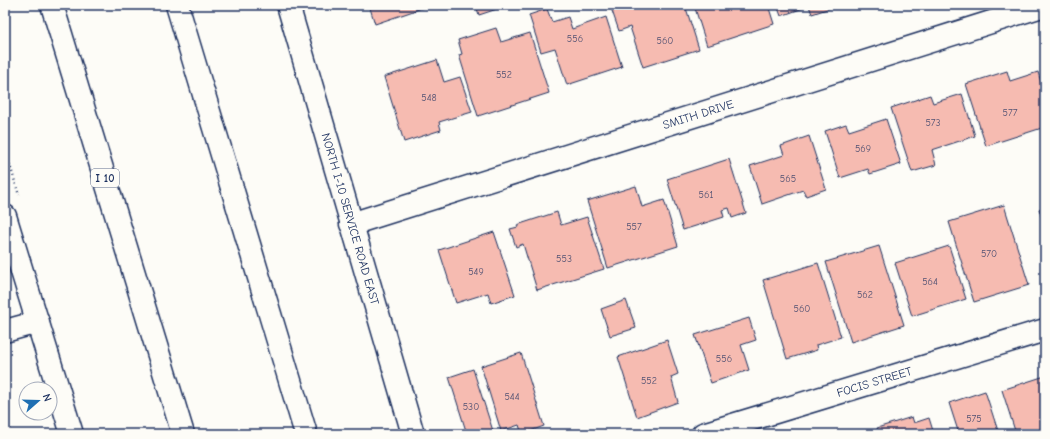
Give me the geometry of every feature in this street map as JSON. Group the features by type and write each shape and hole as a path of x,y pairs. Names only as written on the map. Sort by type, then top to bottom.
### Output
{"main road":[{"name":"I 10","path":"52,5 183,434"},
{"path":"177,5 306,434"},
{"name":"NORTH I-10 SERVICE ROAD EAST","path":"288,5 413,434"},
{"name":"SMITH DRIVE","path":"351,224 1045,5"},
{"path":"5,216 72,434"},
{"path":"5,331 38,322"},
{"name":"FOCIS STREET","path":"704,434 1045,330"}],"building":[{"path":"369,5 431,5 375,24"},
{"path":"476,5 509,5 479,15"},
{"path":"610,5 685,5 699,49 643,67 630,27 619,31"},
{"path":"694,5 768,5 774,24 707,46"},
{"path":"777,5 839,5 812,14 809,6 781,16"},
{"path":"547,9 552,22 568,17 572,29 606,17 622,67 567,85 555,48 541,52 529,15"},
{"path":"496,28 501,42 530,33 549,93 478,116 459,55 462,54 458,40"},
{"path":"437,60 444,82 460,77 472,112 439,122 441,130 404,142 384,77"},
{"path":"1007,71 1010,81 1038,72 1045,96 1045,127 986,146 966,84"},
{"path":"962,94 975,136 932,150 936,165 912,172 891,108 930,95 933,103"},
{"path":"886,119 901,164 870,174 868,169 840,178 825,131 846,124 849,131"},
{"path":"809,136 826,189 806,196 803,190 762,204 750,166 784,155 781,146"},
{"path":"729,159 746,213 732,218 729,208 722,210 724,217 683,230 667,179"},
{"path":"636,186 642,207 664,200 678,246 608,268 587,201"},
{"path":"1004,205 1029,285 974,302 949,222"},
{"path":"1045,206 1045,228 1039,209"},
{"path":"557,212 561,225 587,217 604,269 537,290 523,244 516,247 510,229 518,227 517,225"},
{"path":"494,232 515,295 491,303 488,293 456,303 439,250"},
{"path":"879,246 904,325 851,342 826,262"},
{"path":"949,246 966,299 912,316 895,263"},
{"path":"818,263 841,337 816,345 817,350 787,359 763,280"},
{"path":"626,300 636,328 610,336 601,309"},
{"path":"749,318 756,340 741,345 749,370 711,383 695,335"},
{"path":"667,340 678,374 671,377 678,402 637,417 618,357"},
{"path":"521,353 544,426 522,434 519,425 501,431 481,366"},
{"path":"473,369 494,434 467,434 449,377"},
{"path":"1045,376 1045,434 1016,434 1002,390"},
{"path":"985,391 999,434 959,434 949,403"},
{"path":"912,417 914,423 929,418 934,434 879,434 877,428"}]}
